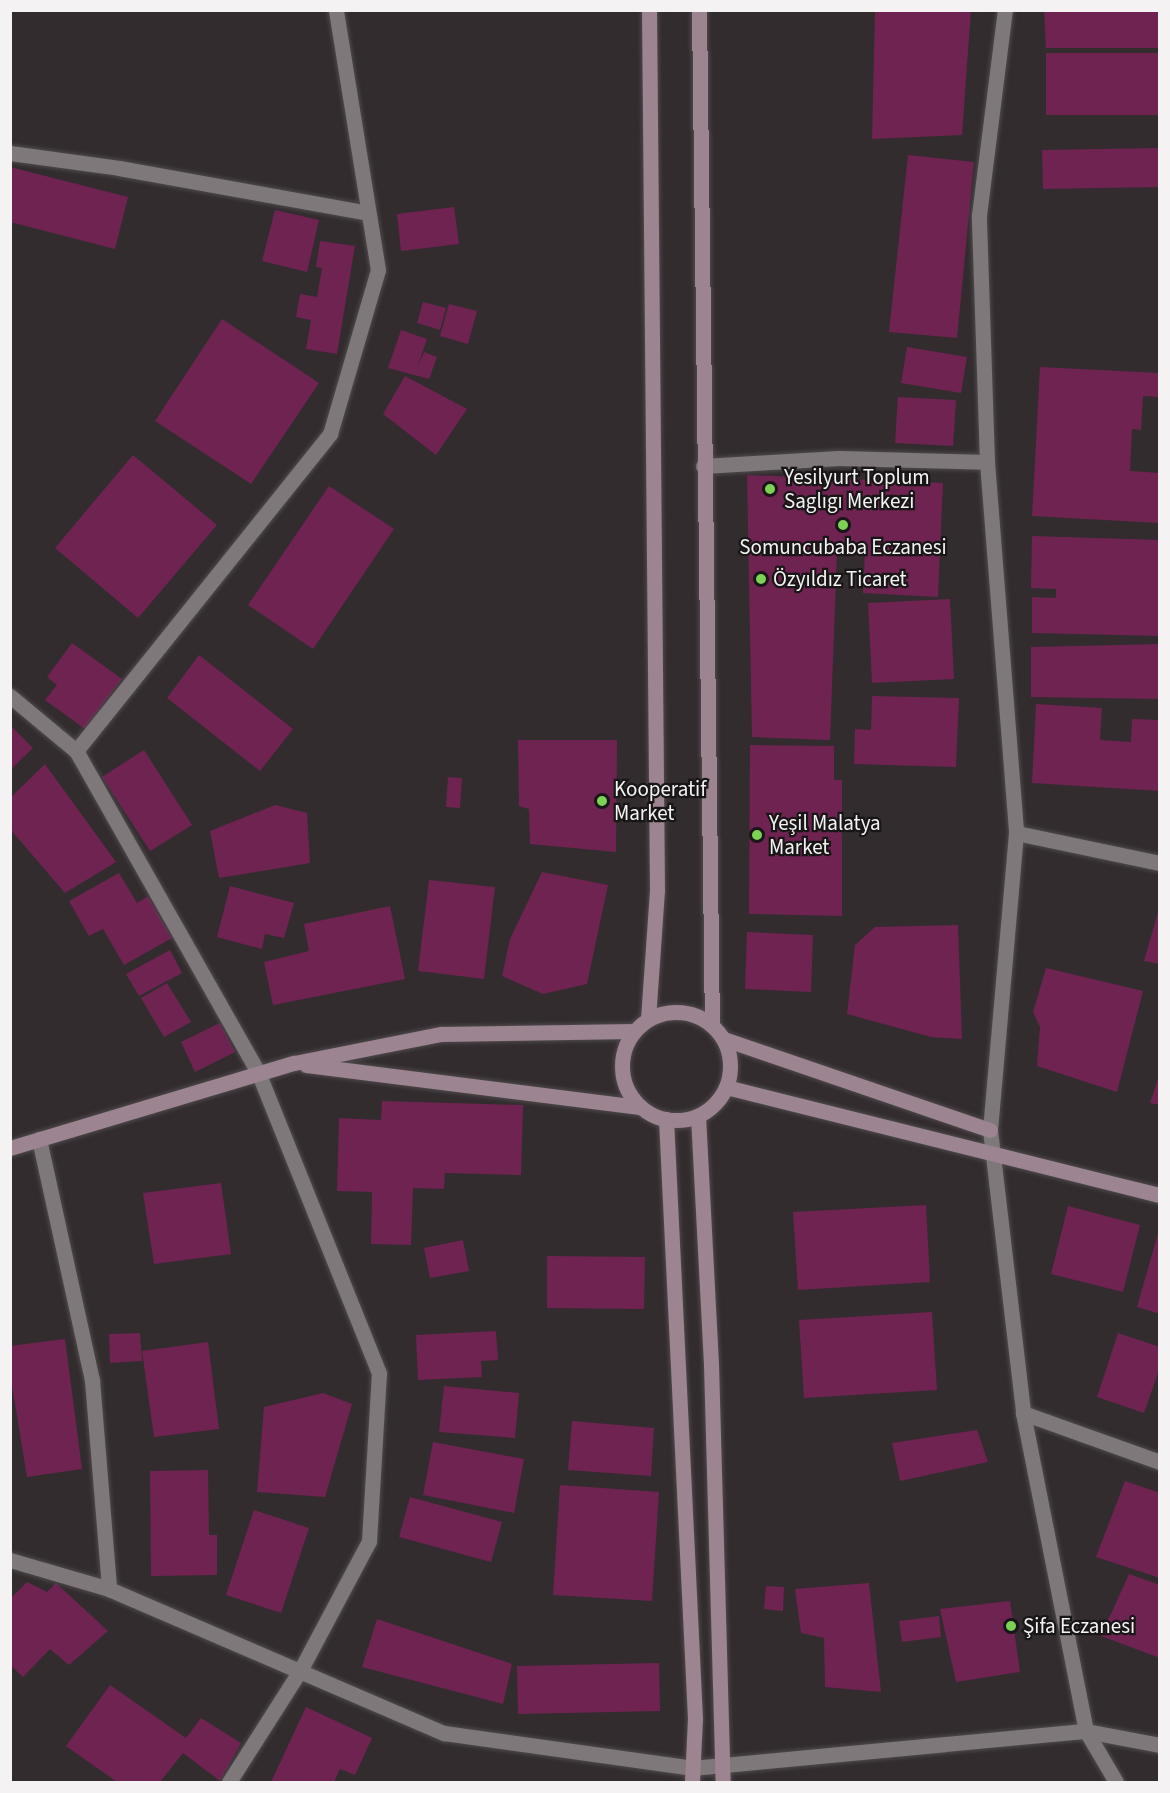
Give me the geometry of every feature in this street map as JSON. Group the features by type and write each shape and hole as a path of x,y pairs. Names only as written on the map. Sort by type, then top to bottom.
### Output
{"main road":[{"path":"648,1019 657,890 649,10"},
{"path":"699,10 703,466 712,1025"},
{"path":"294,1063 640,1107 666,1119 698,1116 714,1106 726,1087 730,1056 724,1039 712,1025 680,1012 648,1019 634,1030 626,1045 623,1079 640,1107"},
{"path":"10,1149 39,1138 294,1063 441,1034 634,1030"},
{"path":"724,1039 990,1130"},
{"path":"726,1087 1160,1195"},
{"path":"698,1116 711,1364 723,1782"},
{"path":"666,1119 695,1718 692,1775"}],"street":[{"path":"76,752 330,434 378,270 336,10"},
{"path":"1005,10 979,215 987,462 1016,833 990,1130 1023,1413 1086,1731 1116,1782"},
{"path":"10,153 118,168 368,213"},
{"path":"703,466 839,458 987,462"},
{"path":"10,696 76,752 259,1074 380,1373 369,1541 301,1669 229,1782"},
{"path":"1016,833 1160,863"},
{"path":"39,1138 92,1380 109,1588"},
{"path":"1023,1413 1160,1462"},
{"path":"10,1560 109,1588 301,1669 444,1733 692,1775 723,1765 1086,1731 1160,1744"}],"building":[{"path":"875,10 971,10 962,135 872,139"},
{"path":"1044,10 1160,10 1160,48 1046,48"},
{"path":"1046,53 1160,53 1160,115 1046,115"},
{"path":"1160,148 1160,187 1043,189 1042,150"},
{"path":"908,155 974,162 957,338 889,332"},
{"path":"10,167 128,197 115,249 10,222"},
{"path":"454,207 459,244 401,251 397,214"},
{"path":"275,210 319,220 307,272 262,261"},
{"path":"320,241 355,246 337,354 306,349 311,320 296,317 300,294 317,297 322,268 316,267"},
{"path":"423,302 446,308 440,330 417,323"},
{"path":"449,304 477,311 468,344 440,336"},
{"path":"222,319 319,383 251,484 155,421"},
{"path":"401,330 427,339 417,368 424,352 437,357 429,379 388,368"},
{"path":"907,347 967,357 961,393 901,383"},
{"path":"1040,367 1160,373 1160,397 1143,396 1141,430 1132,429 1130,471 1160,473 1159,523 1032,516"},
{"path":"405,376 467,409 436,455 383,414"},
{"path":"898,397 956,400 953,446 895,443"},
{"path":"133,455 217,525 138,618 55,548"},
{"path":"747,475 943,483 938,597 863,593 865,552 837,551 830,740 752,737"},
{"path":"329,486 394,529 313,649 248,605"},
{"path":"1032,536 1160,540 1160,636 1032,633 1032,597 1056,598 1056,589 1031,588"},
{"path":"950,599 954,679 872,683 868,603"},
{"path":"72,643 122,679 85,729 45,700 57,685 47,677"},
{"path":"1160,644 1160,699 1031,697 1031,647"},
{"path":"199,655 293,729 260,771 167,698"},
{"path":"872,696 959,698 956,767 854,764 855,729 871,730"},
{"path":"1036,704 1102,708 1100,740 1131,742 1132,719 1160,720 1160,791 1032,783"},
{"path":"10,725 33,748 10,770"},
{"path":"518,740 617,740 616,852 530,844 529,809 519,806"},
{"path":"750,745 834,746 834,780 842,780 842,916 749,914"},
{"path":"144,750 192,825 150,851 102,777"},
{"path":"45,764 116,862 65,893 10,829 10,798"},
{"path":"448,777 462,778 460,808 446,807"},
{"path":"275,805 307,813 310,863 219,878 210,831"},
{"path":"542,872 608,885 587,984 543,994 502,976 510,939"},
{"path":"119,873 137,903 148,896 172,938 124,965 103,929 89,936 69,901"},
{"path":"429,880 495,887 484,979 418,971"},
{"path":"230,886 294,903 284,938 265,934 262,949 217,937"},
{"path":"1160,905 1160,964 1144,961"},
{"path":"390,906 405,979 273,1005 264,962 309,951 304,924"},
{"path":"958,925 962,1039 931,1037 847,1014 855,945 875,927"},
{"path":"747,932 813,935 811,992 745,989"},
{"path":"170,950 182,973 139,996 126,974"},
{"path":"1046,968 1143,991 1117,1092 1037,1066 1040,1027 1033,1012"},
{"path":"167,983 191,1022 164,1037 141,998"},
{"path":"220,1023 235,1052 195,1072 181,1042"},
{"path":"1160,1076 1160,1105 1150,1103"},
{"path":"382,1101 523,1105 521,1175 445,1173 444,1189 413,1188 411,1245 371,1244 372,1192 337,1191 339,1118 381,1120"},
{"path":"221,1183 231,1254 154,1264 143,1193"},
{"path":"926,1205 930,1282 798,1290 793,1212"},
{"path":"1068,1206 1140,1225 1123,1292 1051,1274"},
{"path":"1160,1230 1160,1314 1137,1307"},
{"path":"463,1240 469,1271 430,1278 424,1248"},
{"path":"547,1256 645,1257 644,1309 547,1308"},
{"path":"932,1312 937,1390 804,1398 799,1320"},
{"path":"496,1331 498,1360 481,1361 482,1377 418,1380 416,1335"},
{"path":"140,1333 142,1361 110,1363 109,1334"},
{"path":"1118,1333 1160,1347 1160,1367 1144,1413 1097,1397"},
{"path":"65,1339 82,1469 27,1477 10,1373 10,1346"},
{"path":"208,1342 219,1429 154,1437 142,1351"},
{"path":"444,1386 519,1393 515,1438 439,1432"},
{"path":"323,1393 352,1404 325,1497 257,1492 264,1407"},
{"path":"572,1421 654,1428 651,1476 568,1470"},
{"path":"977,1430 988,1462 900,1481 892,1443"},
{"path":"433,1442 524,1459 514,1513 423,1495"},
{"path":"208,1470 209,1535 217,1535 217,1575 151,1576 150,1471"},
{"path":"1125,1481 1160,1493 1160,1578 1096,1557"},
{"path":"560,1485 659,1492 652,1601 553,1595"},
{"path":"410,1497 502,1522 491,1562 399,1537"},
{"path":"254,1510 309,1528 281,1613 226,1595"},
{"path":"1129,1574 1160,1585 1160,1658 1101,1636"},
{"path":"27,1582 47,1592 56,1583 108,1631 69,1665 50,1649 23,1677 10,1665 10,1599"},
{"path":"869,1583 881,1692 825,1687 824,1638 801,1633 795,1589"},
{"path":"766,1586 784,1587 783,1611 764,1609"},
{"path":"1010,1601 1020,1672 956,1682 940,1609"},
{"path":"939,1616 941,1637 902,1642 899,1621"},
{"path":"377,1619 512,1664 503,1704 362,1667"},
{"path":"659,1663 660,1711 518,1714 517,1666"},
{"path":"110,1685 186,1738 201,1718 241,1743 220,1781 183,1753 160,1782 117,1782 66,1746"},
{"path":"306,1707 372,1738 355,1775 340,1769 334,1782 271,1782"}],"place":[{"name":"Yesilyurt Toplum Saglıgı Merkezi","path":"770,489"},
{"name":"Somuncubaba Eczanesi","path":"843,525"},
{"name":"Özyıldız Ticaret","path":"761,579"},
{"name":"Kooperatif Market","path":"602,801"},
{"name":"Yeşil Malatya Market","path":"757,835"},
{"name":"Şifa Eczanesi","path":"1011,1626"}]}
